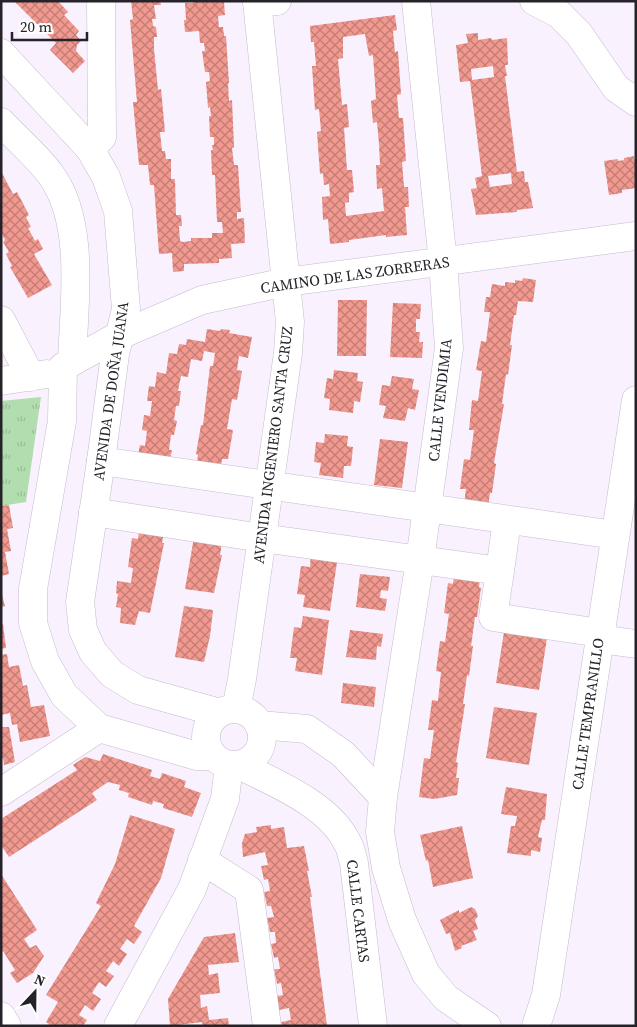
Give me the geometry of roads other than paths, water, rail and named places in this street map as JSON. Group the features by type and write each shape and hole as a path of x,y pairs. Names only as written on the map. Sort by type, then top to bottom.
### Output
{"street":[{"path":"90,148 102,137 100,1"},
{"path":"257,2 277,1"},
{"name":"CALLE VENDIMIA","path":"416,1 443,262 449,348 420,560 383,797 380,832 386,868 402,920 426,974 446,998 486,1026"},
{"path":"534,1 559,14 580,34 616,88 636,102"},
{"name":"AVENIDA INGENIERO SANTA CRUZ","path":"228,711 242,679 288,353 290,322 257,2"},
{"name":"AVENIDA DE DOÑA JUANA","path":"1,53 90,148 106,177 118,211 126,309 118,336 80,602 82,630 93,652 112,674 138,690 228,711"},
{"path":"1,122 52,175 64,200 74,231 75,263 62,421 33,589 33,623 45,661 64,694 100,728 197,756 227,762 247,762 254,757 262,742 262,733 253,717 245,711 228,711 213,718 208,724 205,733 208,749 227,762"},
{"name":"CAMINO DE LAS ZORRERAS","path":"1,381 48,374 118,336 202,300 286,282 636,236"},
{"path":"1,320 31,377"},
{"name":"CALLE TEMPRANILLO","path":"536,1026 546,995 636,400"},
{"path":"101,461 615,536"},
{"path":"93,512 500,571"},
{"path":"507,520 493,617 636,644"},
{"path":"259,725 307,729 344,754 383,797"},
{"path":"1,792 100,728"},
{"path":"118,1026 192,889 224,799 227,762"},
{"name":"CALLE CARTAS","path":"227,762 295,794 318,808 335,825 348,844 354,863 372,1026"},
{"path":"202,860 249,890 267,1026"},
{"path":"1,1016 7,1026"}]}
